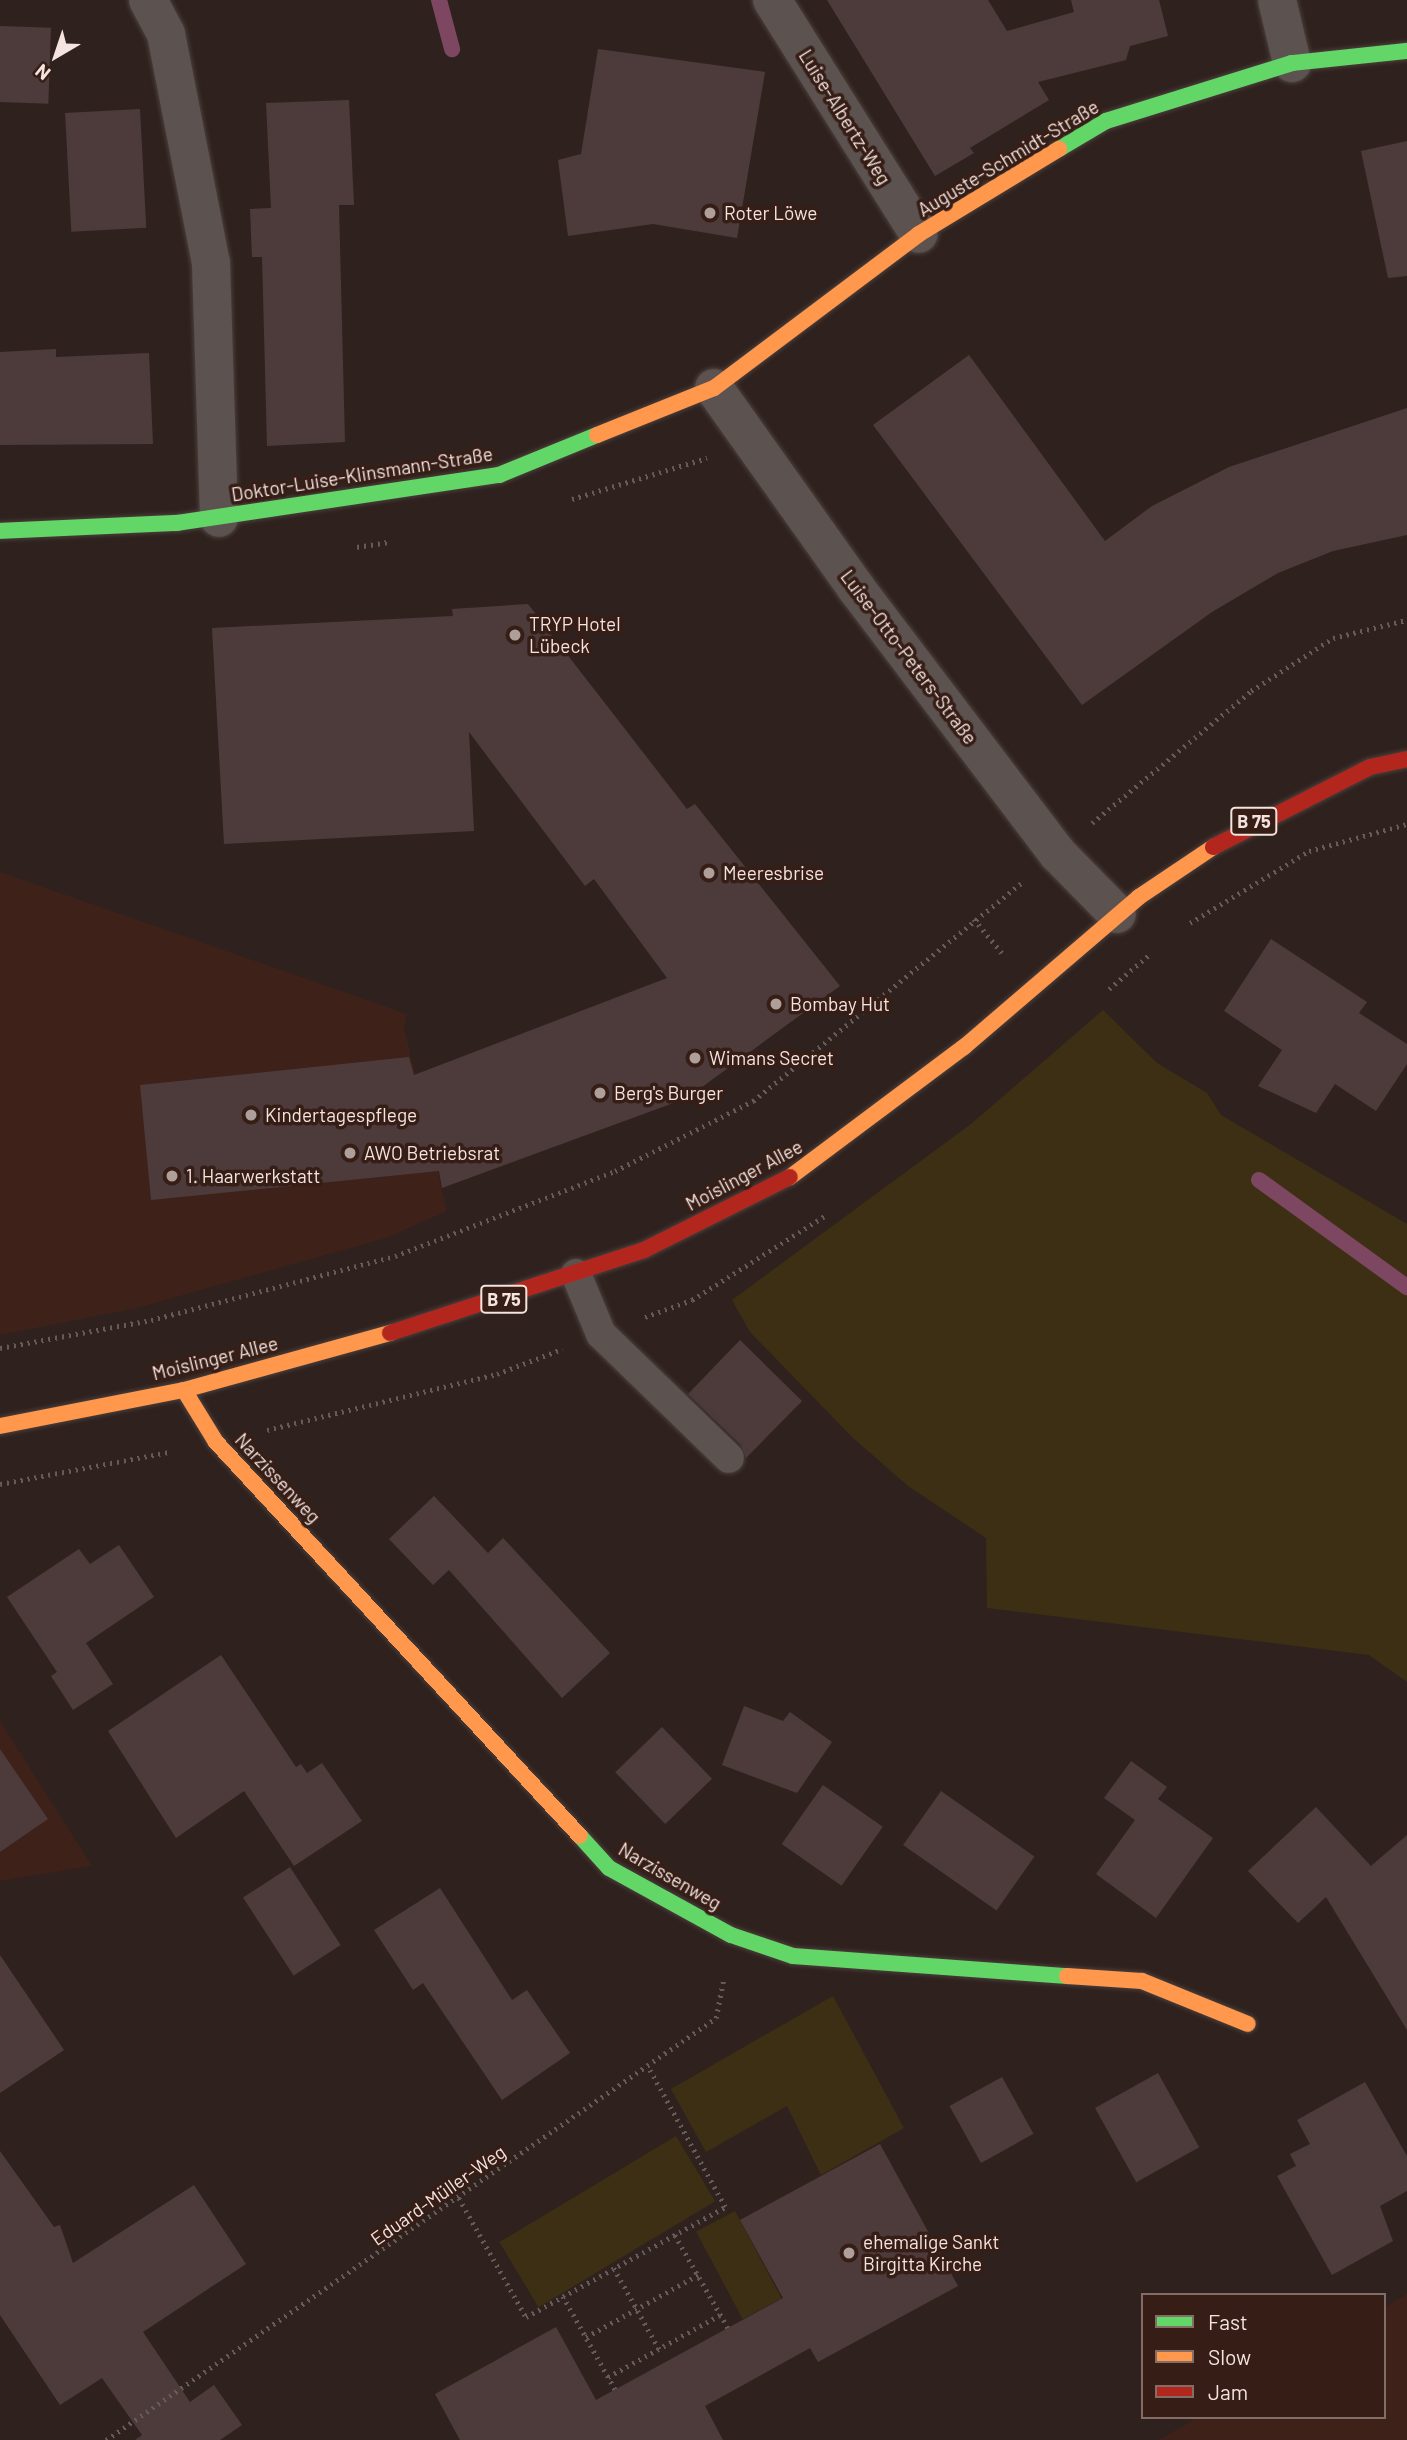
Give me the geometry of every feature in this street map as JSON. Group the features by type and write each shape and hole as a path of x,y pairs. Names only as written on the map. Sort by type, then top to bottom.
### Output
{"street":[{"path":"148,0 166,34 211,263 219,518"},
{"name":"Luise-Albertz-Weg","path":"772,0 919,234"},
{"path":"1278,0 1292,63"},
{"name":"Auguste-Schmidt-Straße","path":"714,388 919,234 1106,121 1292,63 1407,51"},
{"name":"Doktor-Luise-Klinsmann-Straße","path":"0,531 219,518 499,475 714,388"},
{"name":"Luise-Otto-Peters-Straße","path":"714,388 856,589 1058,854 1117,915"},
{"name":"Moislinger Allee","path":"0,1426 184,1390 475,1310 644,1250 808,1168 964,1047 1117,915 1241,828 1370,767 1407,759"},
{"name":"Narzissenweg","path":"184,1390 216,1442 609,1868 731,1936 793,1956 1142,1982 1248,2024"}],"lane":[{"path":"576,1274 601,1334 729,1458"}],"path":[{"path":"0,1348 150,1320 395,1256 615,1171 753,1101 1058,854 1251,691 1333,638 1407,620"},
{"path":"0,1484 216,1442"},
{"name":"Eduard-Müller-Weg","path":"106,2440 716,2018 731,1936"},
{"path":"459,2197 526,2317 725,2207 648,2067"},
{"path":"675,2235 727,2328"},
{"path":"614,2268 659,2349"},
{"path":"586,2337 698,2275"},
{"path":"564,2296 615,2389"},
{"path":"608,2377 720,2315"}],"shaded area":[{"path":"0,872 407,1014 404,1027 447,1211 386,1238 137,1308 0,1335"},
{"path":"1103,1010 1157,1063 1207,1093 1221,1115 1407,1224 1407,1682 1369,1655 987,1608 986,1538 908,1486 852,1437 750,1332 732,1300 971,1124"},
{"path":"0,1721 92,1866 0,1881"},
{"path":"833,1996 904,2128 821,2175 787,2106 706,2152 671,2089"},
{"path":"676,2136 715,2201 539,2307 499,2242"},
{"path":"735,2211 781,2298 743,2319 696,2232"},
{"path":"1407,2294 1407,2440 1159,2440 1195,2419 1386,2419 1386,2307"}],"building":[{"path":"827,0 988,0 1007,31 1074,12 1071,0 1159,0 1168,36 1130,46 1126,60 1038,82 1049,100 970,148 974,153 935,176"},
{"path":"0,26 51,28 48,104 0,102"},
{"path":"598,49 765,72 737,238 653,224 568,236 558,160 581,154"},
{"path":"349,100 354,205 339,205 345,442 267,446 262,257 252,257 250,209 271,208 266,103"},
{"path":"140,109 146,228 71,232 65,113"},
{"path":"1407,141 1407,276 1388,278 1361,151"},
{"path":"56,349 56,357 149,353 153,444 0,445 0,352"},
{"path":"969,355 1105,541 1152,506 1229,467 1407,408 1407,535 1333,551 1278,573 1212,612 1082,705 873,425"},
{"path":"528,604 687,809 695,804 840,986 687,1098 442,1188 439,1171 151,1200 140,1085 409,1057 414,1075 667,978 594,879 585,886 469,732 474,831 224,844 212,628 453,616 452,609"},
{"path":"1271,939 1367,1002 1359,1013 1407,1044 1407,1064 1376,1111 1335,1084 1316,1113 1258,1086 1282,1050 1224,1011"},
{"path":"740,1340 802,1401 746,1458 741,1445 688,1394"},
{"path":"434,1496 488,1553 503,1538 610,1653 562,1698 449,1570 433,1585 389,1539"},
{"path":"119,1545 154,1597 86,1643 113,1684 73,1710 51,1676 57,1672 7,1597 79,1549 90,1564"},
{"path":"221,1655 296,1767 301,1764 307,1773 322,1763 362,1821 294,1866 244,1791 176,1838 108,1731"},
{"path":"744,1706 783,1721 790,1712 832,1742 797,1793 722,1765"},
{"path":"662,1727 712,1779 665,1824 615,1772"},
{"path":"0,1749 48,1819 0,1852"},
{"path":"1131,1761 1167,1787 1158,1799 1213,1838 1156,1918 1096,1874 1135,1820 1104,1798"},
{"path":"823,1785 883,1827 842,1886 782,1844"},
{"path":"941,1791 1034,1856 997,1910 903,1845"},
{"path":"1316,1807 1371,1866 1407,1835 1407,2030 1326,1897 1298,1923 1248,1871"},
{"path":"290,1867 341,1945 294,1975 243,1897"},
{"path":"440,1888 512,2000 527,1990 570,2053 502,2100 423,1983 413,1990 374,1930"},
{"path":"0,1955 64,2050 0,2093"},
{"path":"1158,2073 1199,2147 1136,2182 1095,2108"},
{"path":"1002,2077 1034,2134 981,2163 950,2106"},
{"path":"1365,2082 1407,2156 1407,2191 1380,2206 1393,2241 1332,2275 1277,2176 1296,2166 1290,2154 1310,2144 1297,2120"},
{"path":"880,2144 958,2286 818,2362 810,2348 705,2406 723,2440 460,2440 435,2394 556,2327 596,2400 783,2298 740,2220"},
{"path":"0,2151 54,2227 60,2225 73,2263 194,2185 246,2264 143,2332 190,2402 214,2385 242,2425 220,2440 135,2440 142,2435 102,2378 60,2405 0,2315"}],"waterway":[{"path":"439,0 452,49"},
{"path":"1259,1180 1407,1287"}],"traffic: fast":[{"path":"1059,149 1106,121 1292,63 1407,51"},
{"path":"0,531 177,523 499,475 597,435"},
{"path":"580,1836 609,1868 731,1935 793,1956 1067,1976"}],"traffic: slow":[{"path":"597,435 714,388 919,234 1059,149"},
{"path":"790,1177 964,1047 1139,897 1213,847"},
{"path":"0,1426 184,1390 390,1333"},
{"path":"184,1390 216,1442 580,1836"},
{"path":"1067,1976 1142,1981 1248,2024"}],"traffic: jam":[{"path":"1213,847 1370,767 1407,759"},
{"path":"390,1333 644,1250 790,1177"}],"place":[{"name":"Roter Löwe","path":"710,213"},
{"name":"TRYP Hotel Lübeck","path":"515,635"},
{"name":"Meeresbrise","path":"709,873"},
{"name":"Bombay Hut","path":"776,1004"},
{"name":"Wimans Secret","path":"695,1058"},
{"name":"Berg's Burger","path":"600,1093"},
{"name":"Kindertagespflege","path":"251,1115"},
{"name":"AWO Betriebsrat","path":"350,1153"},
{"name":"1. Haarwerkstatt","path":"172,1176"},
{"name":"ehemalige Sankt Birgitta Kirche","path":"849,2253"}]}
